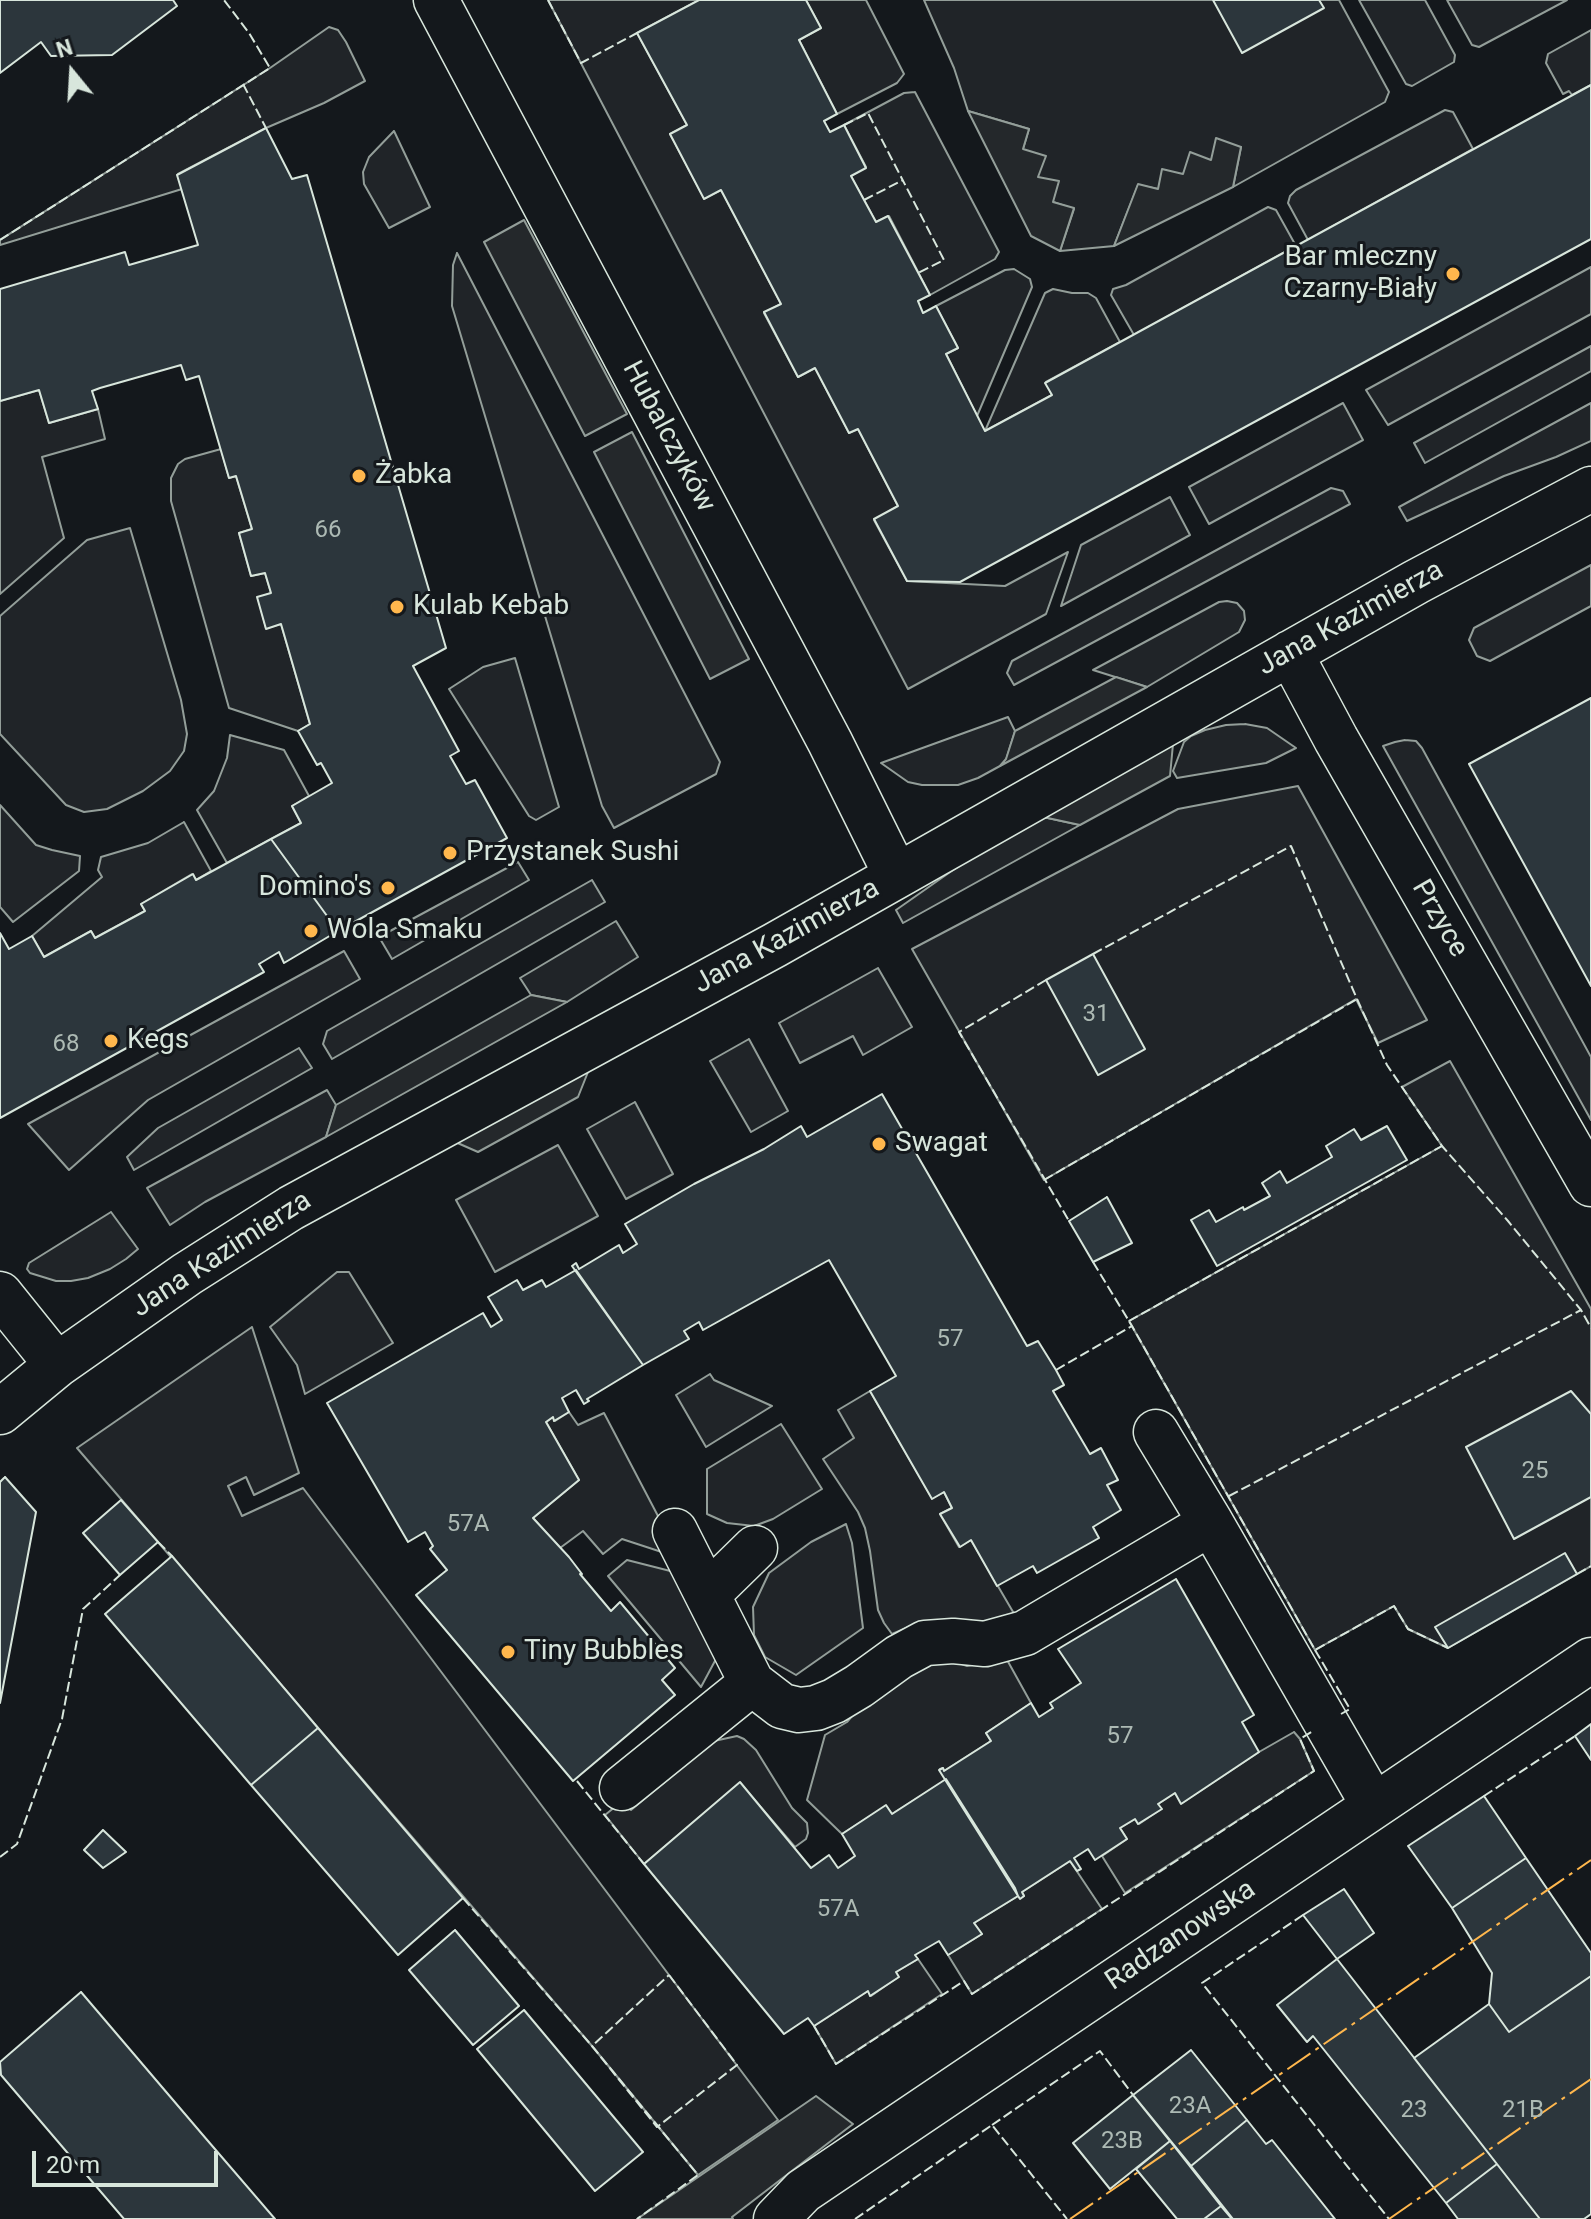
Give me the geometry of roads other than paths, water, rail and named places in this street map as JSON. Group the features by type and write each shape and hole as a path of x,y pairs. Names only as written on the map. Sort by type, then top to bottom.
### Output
{"street":[{"name":"Hubalczyków","path":"436,0 830,742 896,875"},
{"name":"Jana Kazimierza","path":"0,1412 57,1365 187,1274 291,1208 693,990 1416,582 1591,489"},
{"name":"Przyce","path":"1290,653 1591,1184"},
{"path":"0,1294 57,1365"},
{"path":"1156,1432 1374,1806"},
{"path":"675,1531 752,1683 782,1706 799,1710 834,1701 925,1643 953,1641 985,1644 1025,1633 1211,1523"},
{"path":"708,1594 755,1548"},
{"name":"Radzanowska","path":"776,2219 803,2191 1591,1660"},
{"path":"622,1788 752,1683"}],"place":[{"name":"Bar mleczny Czarny-Biały","path":"1453,274"},
{"name":"Żabka","path":"359,476"},
{"name":"Kulab Kebab","path":"397,607"},
{"name":"Przystanek Sushi","path":"450,853"},
{"name":"Domino's","path":"388,888"},
{"name":"Wola Smaku","path":"311,931"},
{"name":"Kegs","path":"111,1041"},
{"name":"Swagat","path":"879,1144"},
{"name":"Tiny Bubbles","path":"508,1652"}]}
